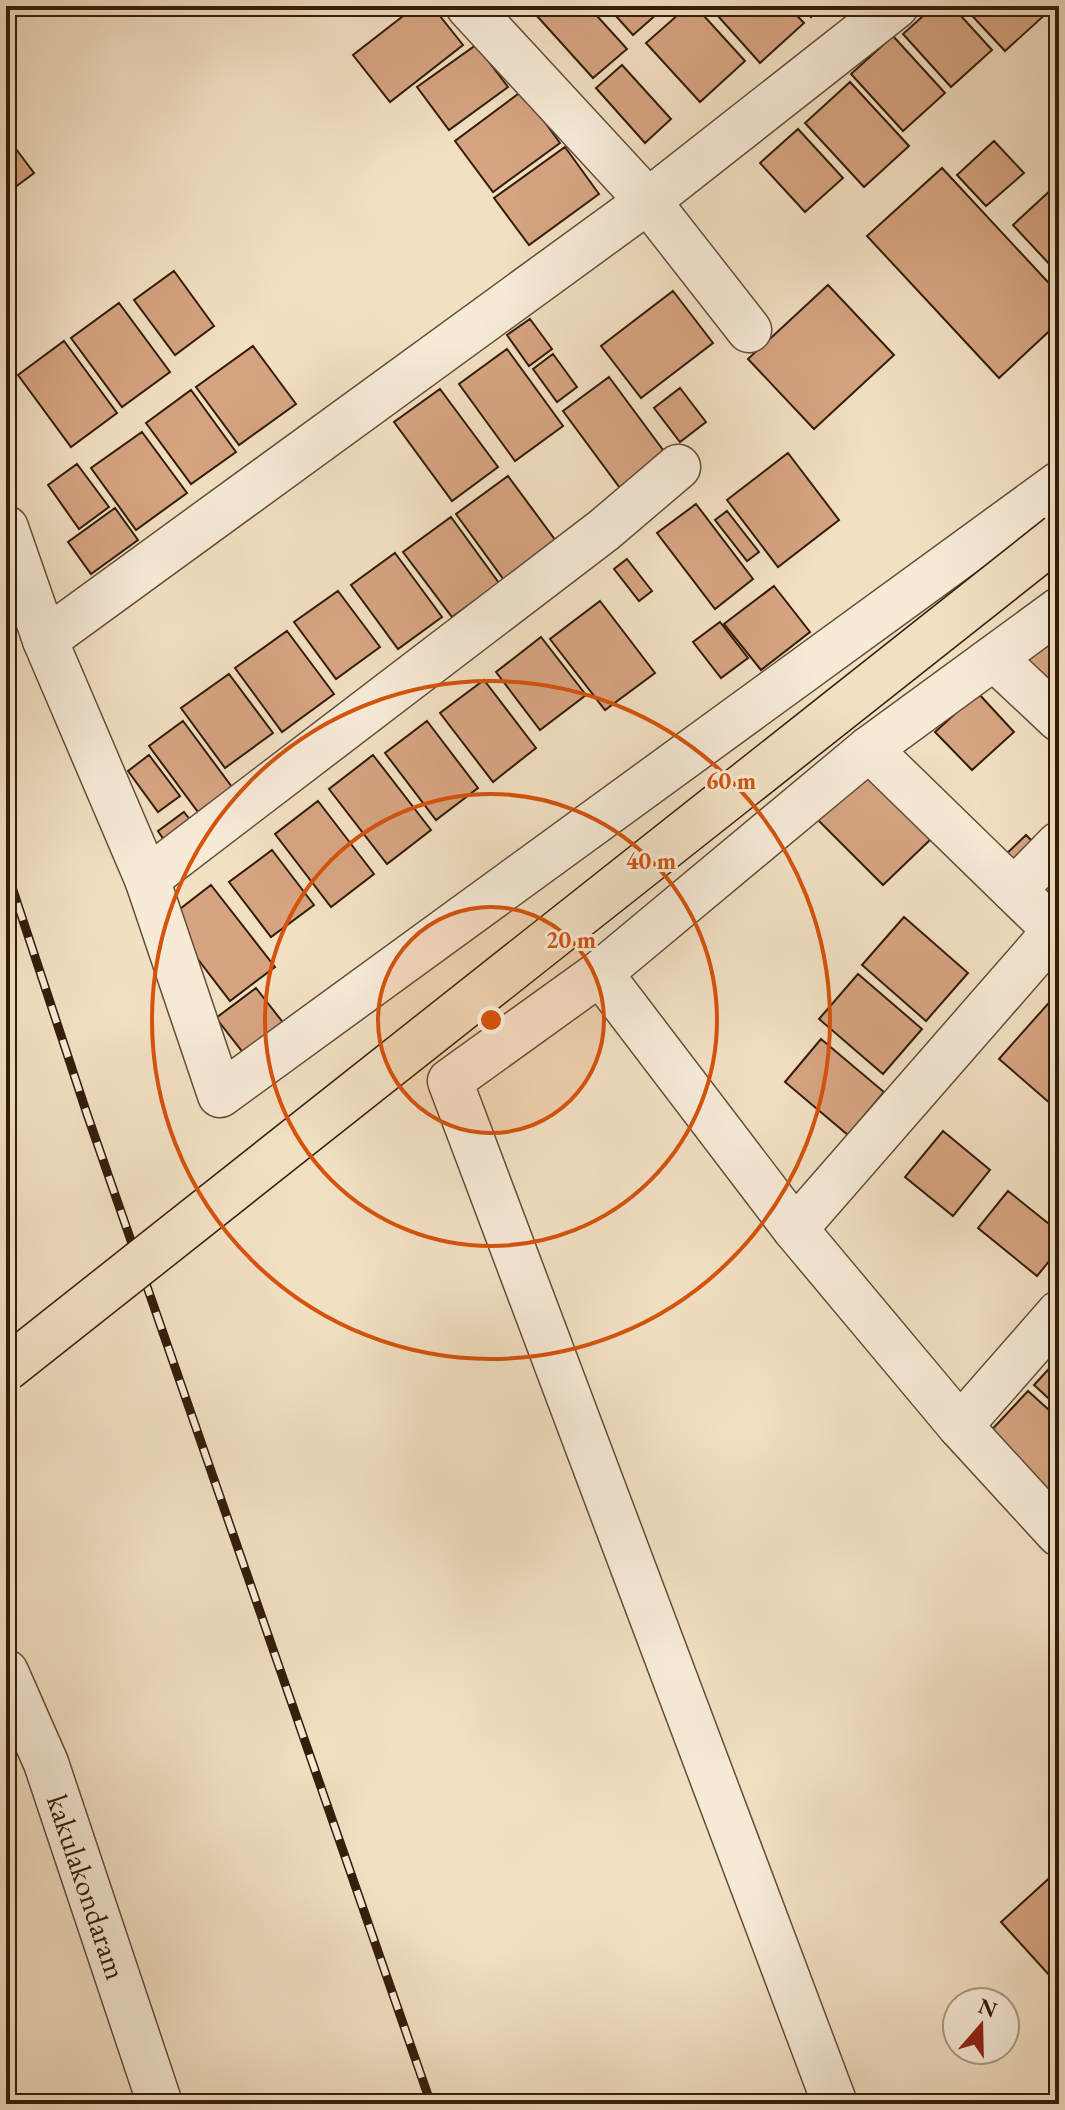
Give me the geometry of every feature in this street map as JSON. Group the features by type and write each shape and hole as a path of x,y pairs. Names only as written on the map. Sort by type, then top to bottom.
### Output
{"highway":[{"path":"6,1369 1059,536"}],"street":[{"path":"45,640 648,201 896,6"},
{"path":"488,13 648,201 749,330"},
{"path":"147,879 604,530 678,467"},
{"path":"6,528 45,640 147,879 220,1095 1059,484"},
{"path":"835,2104 450,1081 600,973 869,749 1059,610"},
{"path":"994,658 1059,719"},
{"path":"795,1229 1057,932 869,749"},
{"path":"1014,890 1059,844"},
{"path":"600,973 795,1229 960,1426 1059,1534"},
{"path":"960,1426 1059,1313"},
{"name":"kakulakondaram","path":"6,1672 46,1763 160,2104"}],"building":[{"path":"416,6 432,6 463,45 390,102 353,55"},
{"path":"548,6 588,6 627,49 593,78 537,16"},
{"path":"607,6 666,6 633,35"},
{"path":"688,6 695,6 745,61 700,102 646,43"},
{"path":"709,6 788,6 804,23 760,63"},
{"path":"801,6 823,6 811,17"},
{"path":"934,6 952,6 992,50 951,87 903,34"},
{"path":"963,6 1043,6 1048,12 1005,51"},
{"path":"893,36 945,93 903,131 851,74"},
{"path":"476,45 508,87 449,130 417,87"},
{"path":"622,65 671,119 645,143 596,88"},
{"path":"850,82 909,146 864,187 805,123"},
{"path":"522,91 560,143 493,192 455,141"},
{"path":"798,129 843,178 805,212 760,163"},
{"path":"6,138 34,173 6,194"},
{"path":"994,141 1024,173 986,206 957,175"},
{"path":"565,147 599,194 529,245 494,198"},
{"path":"942,168 1059,294 1059,322 999,378 867,236"},
{"path":"1053,188 1059,195 1059,262 1053,268 1013,225"},
{"path":"174,271 214,326 175,355 134,300"},
{"path":"828,285 894,355 814,429 748,359"},
{"path":"673,291 713,343 641,398 601,346"},
{"path":"119,303 170,372 122,407 71,338"},
{"path":"530,319 552,349 529,366 507,335"},
{"path":"64,341 117,413 71,447 18,375"},
{"path":"253,346 296,404 239,445 196,387"},
{"path":"507,349 563,426 515,461 459,384"},
{"path":"553,354 577,387 557,402 533,369"},
{"path":"609,377 666,454 620,488 563,411"},
{"path":"680,388 706,422 680,442 654,408"},
{"path":"440,389 498,467 452,501 394,422"},
{"path":"191,390 236,452 191,484 146,423"},
{"path":"142,432 187,493 136,530 91,468"},
{"path":"788,453 839,520 778,567 727,500"},
{"path":"77,464 109,507 79,529 48,485"},
{"path":"508,476 556,541 504,580 456,514"},
{"path":"696,504 753,579 715,609 657,533"},
{"path":"115,508 138,540 91,574 68,542"},
{"path":"727,511 759,552 747,561 715,520"},
{"path":"451,517 499,583 452,617 403,552"},
{"path":"395,553 442,617 398,649 351,585"},
{"path":"627,559 652,591 639,601 614,569"},
{"path":"774,586 810,632 761,670 724,624"},
{"path":"338,591 380,647 336,679 294,622"},
{"path":"600,601 655,673 605,710 550,639"},
{"path":"720,622 748,658 721,678 693,642"},
{"path":"287,631 334,694 282,732 235,668"},
{"path":"541,637 586,695 540,730 496,672"},
{"path":"1059,637 1059,675 1035,695 1004,659"},
{"path":"229,674 273,733 225,768 181,708"},
{"path":"484,680 536,748 493,782 440,713"},
{"path":"978,693 1014,732 972,770 935,732"},
{"path":"183,721 232,787 198,812 149,746"},
{"path":"427,721 478,788 436,820 385,753"},
{"path":"149,755 180,796 158,812 128,771"},
{"path":"373,755 431,830 387,864 329,789"},
{"path":"864,772 931,839 883,885 817,819"},
{"path":"318,801 374,874 331,907 275,834"},
{"path":"184,812 195,826 168,846 158,831"},
{"path":"1026,835 1043,852 1014,879 998,862"},
{"path":"272,850 314,905 271,937 229,882"},
{"path":"211,885 275,967 230,1001 167,919"},
{"path":"904,917 968,973 926,1021 862,965"},
{"path":"858,974 922,1029 883,1074 819,1019"},
{"path":"256,988 292,1034 252,1064 216,1018"},
{"path":"1054,997 1059,1001 1059,1095 1051,1104 999,1059"},
{"path":"821,1039 884,1092 848,1135 785,1082"},
{"path":"943,1131 990,1170 953,1216 905,1177"},
{"path":"1008,1191 1059,1232 1059,1249 1037,1276 978,1228"},
{"path":"1059,1358 1059,1408 1034,1385"},
{"path":"1028,1391 1059,1419 1059,1500 1056,1503 984,1438"},
{"path":"1056,1872 1059,1876 1059,1986 1001,1922"}],"railway":[{"path":"6,869 87,1114 431,2104"}]}
